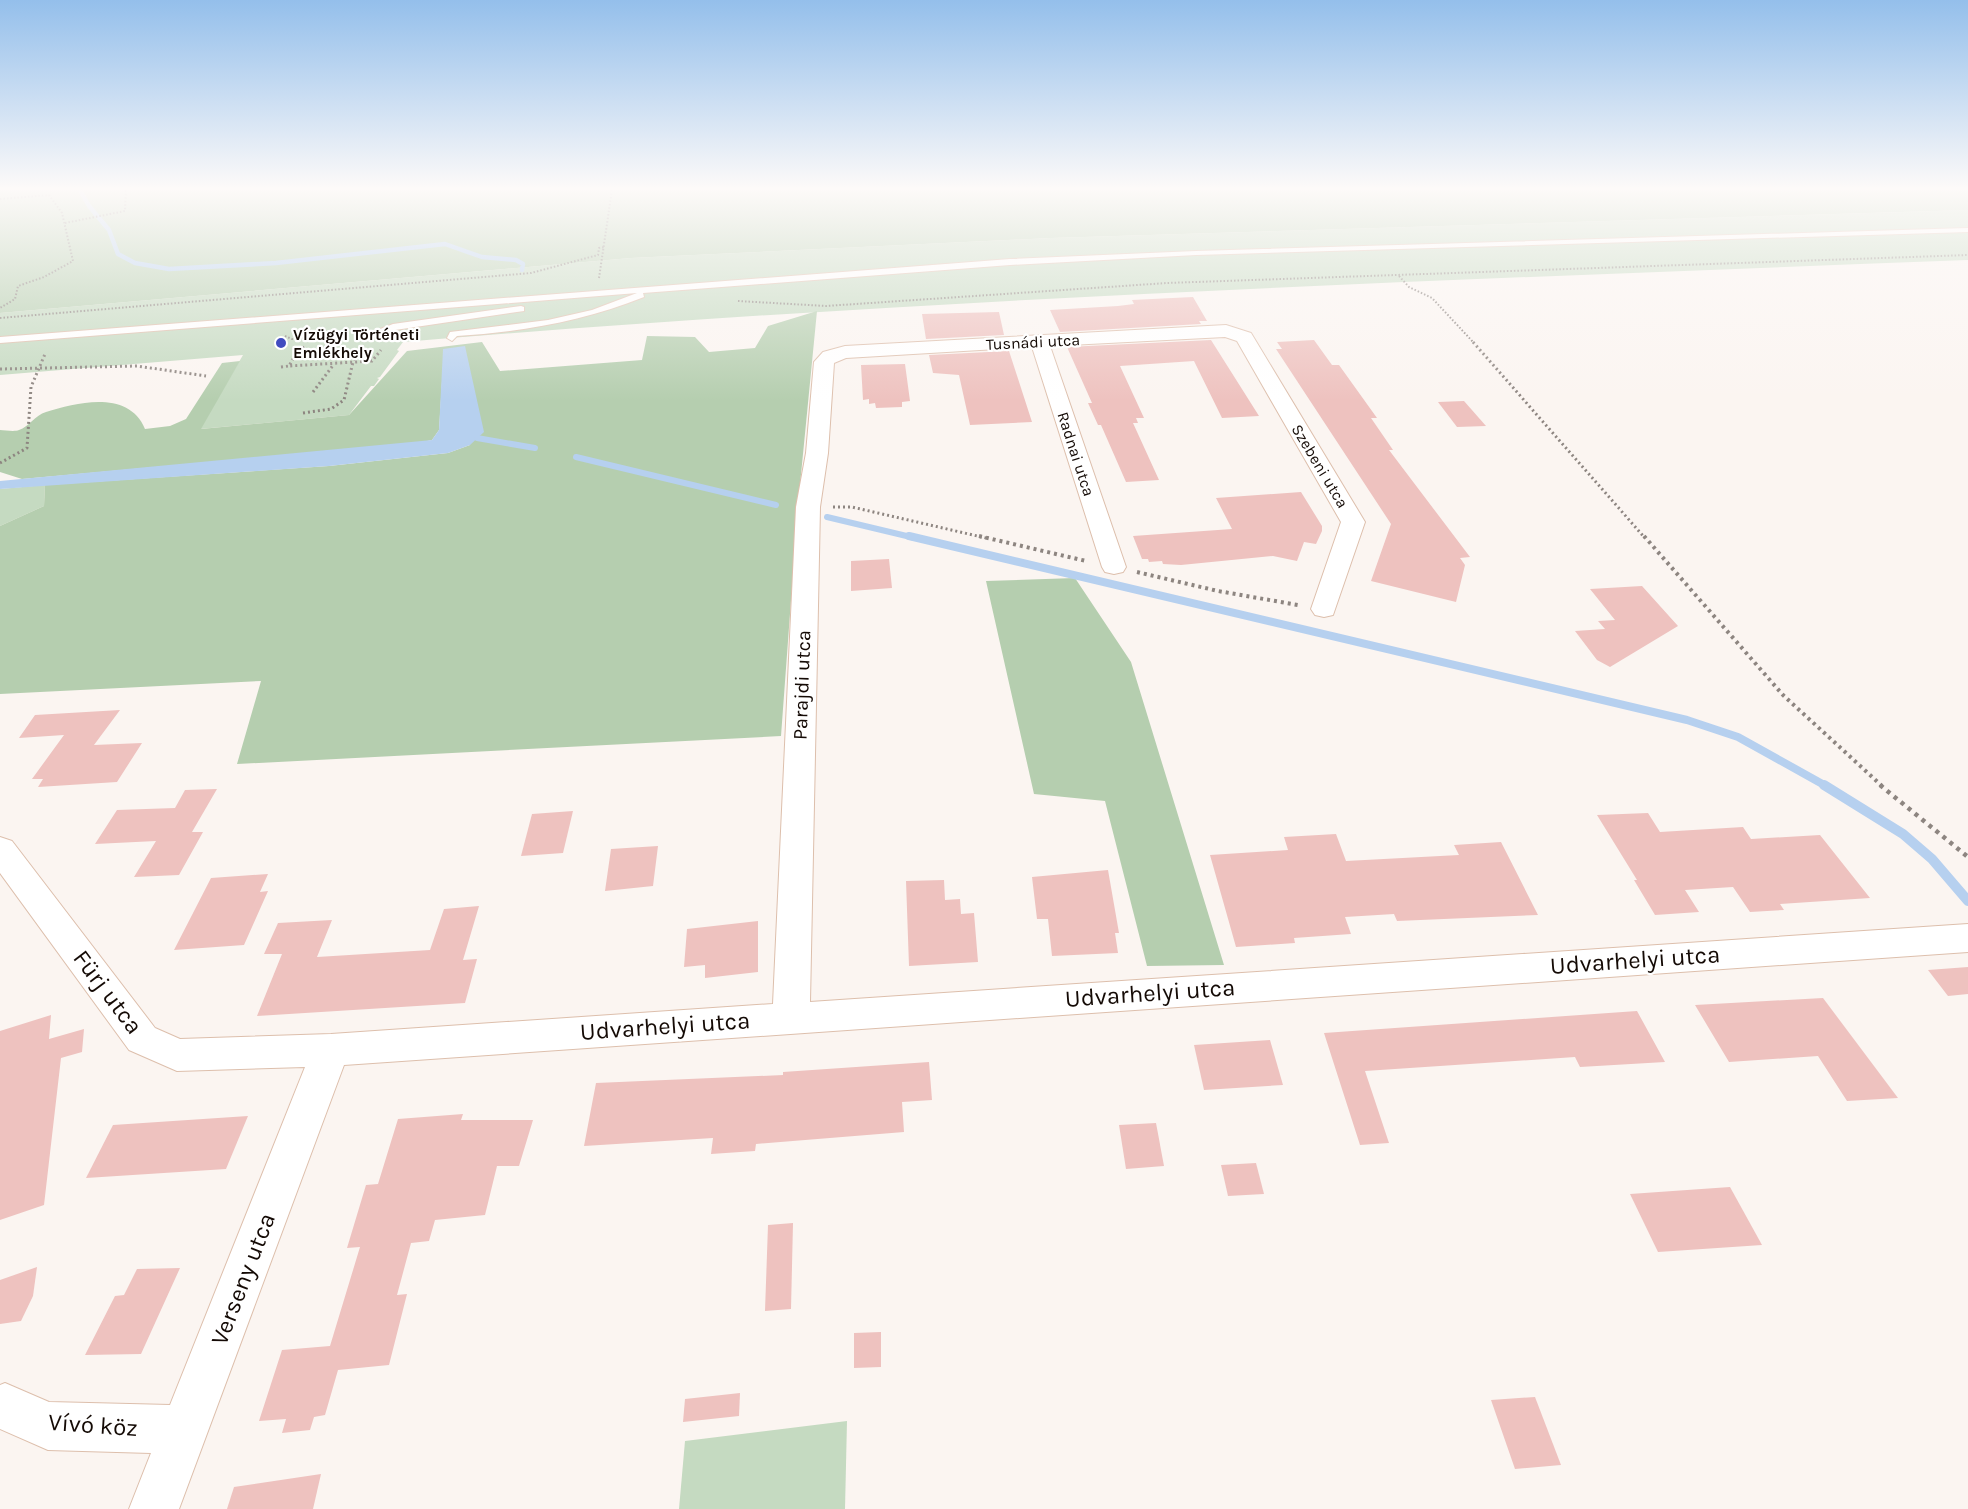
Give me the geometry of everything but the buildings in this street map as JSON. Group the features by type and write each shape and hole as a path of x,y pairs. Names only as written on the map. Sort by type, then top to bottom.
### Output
{"street":[{"name":"Tusnádi utca","path":"830,356 845,352 1039,341 1226,331 1237,333"},
{"name":"Szebeni utca","path":"1237,333 1244,337 1353,522 1324,609"},
{"name":"Radnai utca","path":"1039,341 1114,567"},
{"name":"Parajdi utca","path":"791,1017 808,507 817,453 824,362 830,356"},
{"name":"Fürj utca","path":"0,849 142,1039 177,1055 332,1050"},
{"name":"Udvarhelyi utca","path":"332,1050 1968,938"},
{"name":"Verseny utca","path":"154,1509 332,1050"},
{"name":"Vívó köz","path":"5,1407 48,1426 185,1430"}],"lane":[{"path":"0,340 1054,260"},
{"path":"452,338 453,334 513,330 570,317 629,300 648,290"},
{"path":"366,338 393,327 437,319 580,301 596,297 596,294"}],"path":[{"path":"0,308 15,298 18,286 44,277 73,260"},
{"path":"0,318 531,273 578,260"},
{"path":"596,294 602,260"},
{"path":"728,300 763,305 826,306 1167,283 1821,260"},
{"path":"1399,276 1409,287 1432,298 1450,316 1783,694 1875,781 1968,857"},
{"path":"324,299 328,289"},
{"path":"281,367 372,361 381,350 366,338 292,339 280,334 282,332"},
{"path":"303,413 331,409 344,400 353,362 366,338"},
{"path":"289,366 298,350 307,346"},
{"path":"293,348 298,350"},
{"path":"313,392 335,364"},
{"path":"0,369 137,366 206,376"},
{"path":"0,463 27,448 30,390 35,367"},
{"path":"808,507 852,507 1218,591 1324,609"}],"green space":[{"path":"0,260 603,260 0,313"},
{"path":"603,260 1957,260 1381,283 989,302 794,313 403,342 397,350 399,351 377,378 379,379 374,386 371,386 349,415 200,429 243,355 0,375 0,313"},
{"path":"817,311 798,505 781,736 237,764 261,681 0,694 0,526 44,506 45,485 329,466 448,453 470,445 444,349 439,430 432,440 412,444 22,479 0,472 0,430 19,430 42,414 59,408 101,402 127,408 145,429 170,426 186,419 222,363 240,361 201,429 349,415 407,351 482,342 500,371 642,360 647,336 695,337 709,352 755,348 768,326"},
{"path":"45,485 44,506 0,526 0,489"},
{"path":"1075,578 1131,662 1224,965 1147,966 1105,801 1034,794 986,581"},
{"path":"847,1421 845,1509 679,1509 685,1441"}],"water":[{"path":"465,346 484,432 470,445 448,453 329,466 0,489 0,481 432,440 439,430 443,349"}],"waterway":[{"path":"130,260 169,269 299,260"},
{"path":"517,260 523,264 522,270"},
{"path":"477,438 535,448"},
{"path":"576,457 776,505"},
{"path":"827,517 915,538"},
{"path":"909,536 1687,720 1738,737 1826,786"},
{"path":"1824,785 1903,834 1932,859 1968,901"}],"place":[{"name":"Vízügyi Történeti Emlékhely","path":"281,343"}]}
